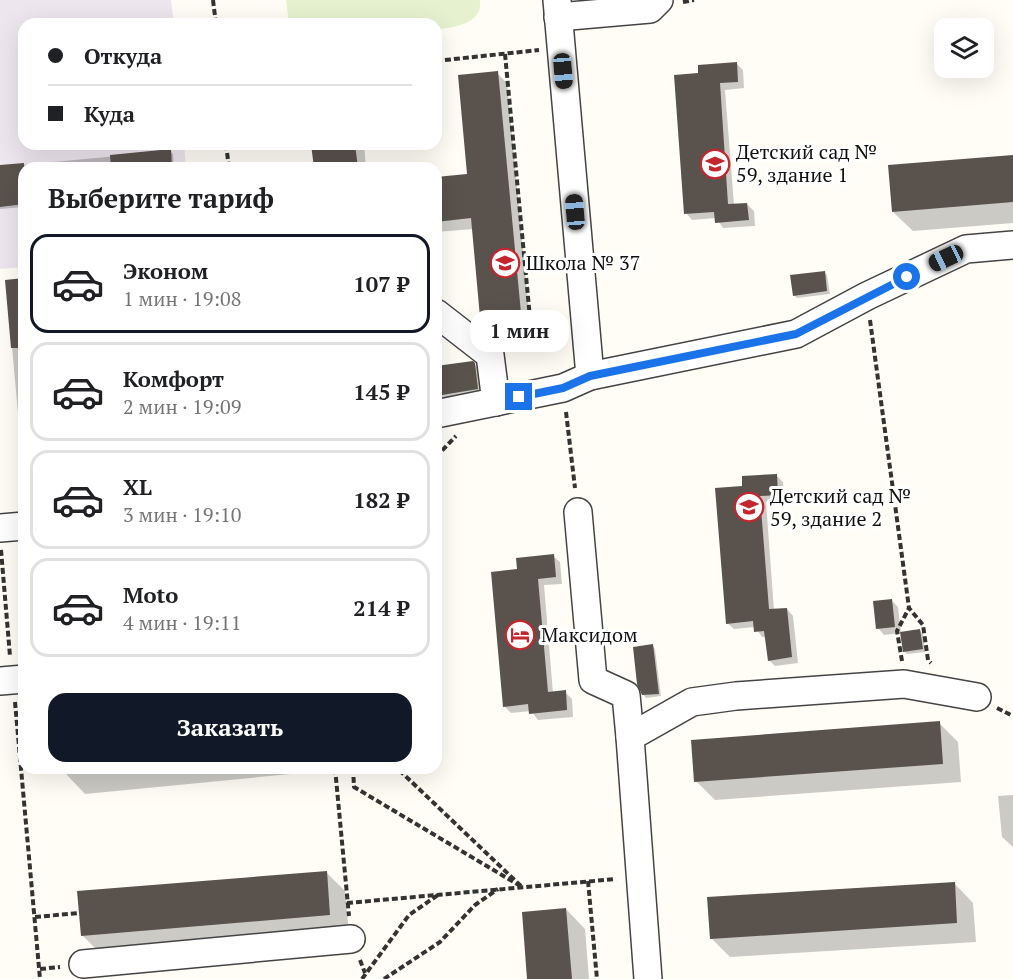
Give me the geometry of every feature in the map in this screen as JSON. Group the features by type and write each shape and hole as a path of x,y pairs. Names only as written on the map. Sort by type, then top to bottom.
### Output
{"lane":[{"path":"590,376 557,8 650,9 659,0"},
{"path":"442,413 563,388 590,376 796,334 867,296 966,249 1013,245"},
{"path":"442,318 490,355 496,402"},
{"path":"578,512 593,680 626,695 648,979"},
{"path":"0,528 18,526"},
{"path":"630,737 692,702 904,684 977,697"},
{"path":"83,964 148,969 351,939"}],"path":[{"path":"213,0 215,18"},
{"path":"442,60 551,49"},
{"path":"492,371 509,356 531,318 506,54"},
{"path":"867,296 909,608 923,625 928,660 936,667"},
{"path":"563,388 578,512"},
{"path":"0,543 18,742"},
{"path":"904,684 897,631 909,608"},
{"path":"21,774 40,979"},
{"path":"336,774 351,939"},
{"path":"353,774 354,787 522,887"},
{"path":"404,774 522,887"},
{"path":"347,903 640,876"},
{"path":"588,881 597,979"},
{"path":"384,979 407,961 440,942 475,905 498,889"},
{"path":"362,979 409,915 439,895"},
{"path":"35,917 79,913"}],"shaded area":[{"path":"0,0 171,0 173,18 18,18 18,150 184,150 186,162 18,162 18,268 0,269"}],"green space":[{"path":"286,0 480,0 480,8 472,19 458,26 442,28 442,18 288,18"}],"building":[{"path":"737,62 738,82 720,83 728,204 747,203 749,220 715,223 714,212 684,214 674,75 698,73 698,65"},
{"path":"498,71 521,313 480,317 471,218 442,221 442,176 467,174 458,75"},
{"path":"171,150 172,162 111,162 110,155"},
{"path":"312,150 356,150 357,162 313,162"},
{"path":"1013,155 1013,202 892,212 888,165"},
{"path":"18,164 18,205 0,207 0,165"},
{"path":"825,271 827,291 793,296 790,275"},
{"path":"18,279 18,348 11,348 5,280"},
{"path":"473,361 478,389 442,395 442,365"},
{"path":"777,474 778,495 760,496 769,609 787,608 792,657 768,661 764,631 754,632 753,621 726,624 715,488 742,486 742,476"},
{"name":"Максидом","path":"554,554 556,577 538,579 548,692 566,690 567,710 529,714 528,704 503,707 491,572 517,569 516,558"},
{"path":"892,599 895,627 876,629 873,601"},
{"path":"920,629 923,649 903,652 900,632"},
{"path":"653,644 659,694 642,695 637,684 633,647"},
{"path":"940,721 943,764 694,782 691,740"},
{"path":"327,871 330,915 81,936 77,891"},
{"path":"955,882 957,923 710,939 707,897"},
{"path":"566,908 572,979 527,979 522,912"}],"place":[{"name":"Детский сад № 59, здание 1","path":"715,164"},
{"name":"Школа № 37","path":"505,263"},
{"name":"Детский сад № 59, здание 2","path":"749,507"},
{"name":"Максидом","path":"520,635"}],"route":[{"path":"519,397 563,388 590,376 796,334 907,277"}]}
